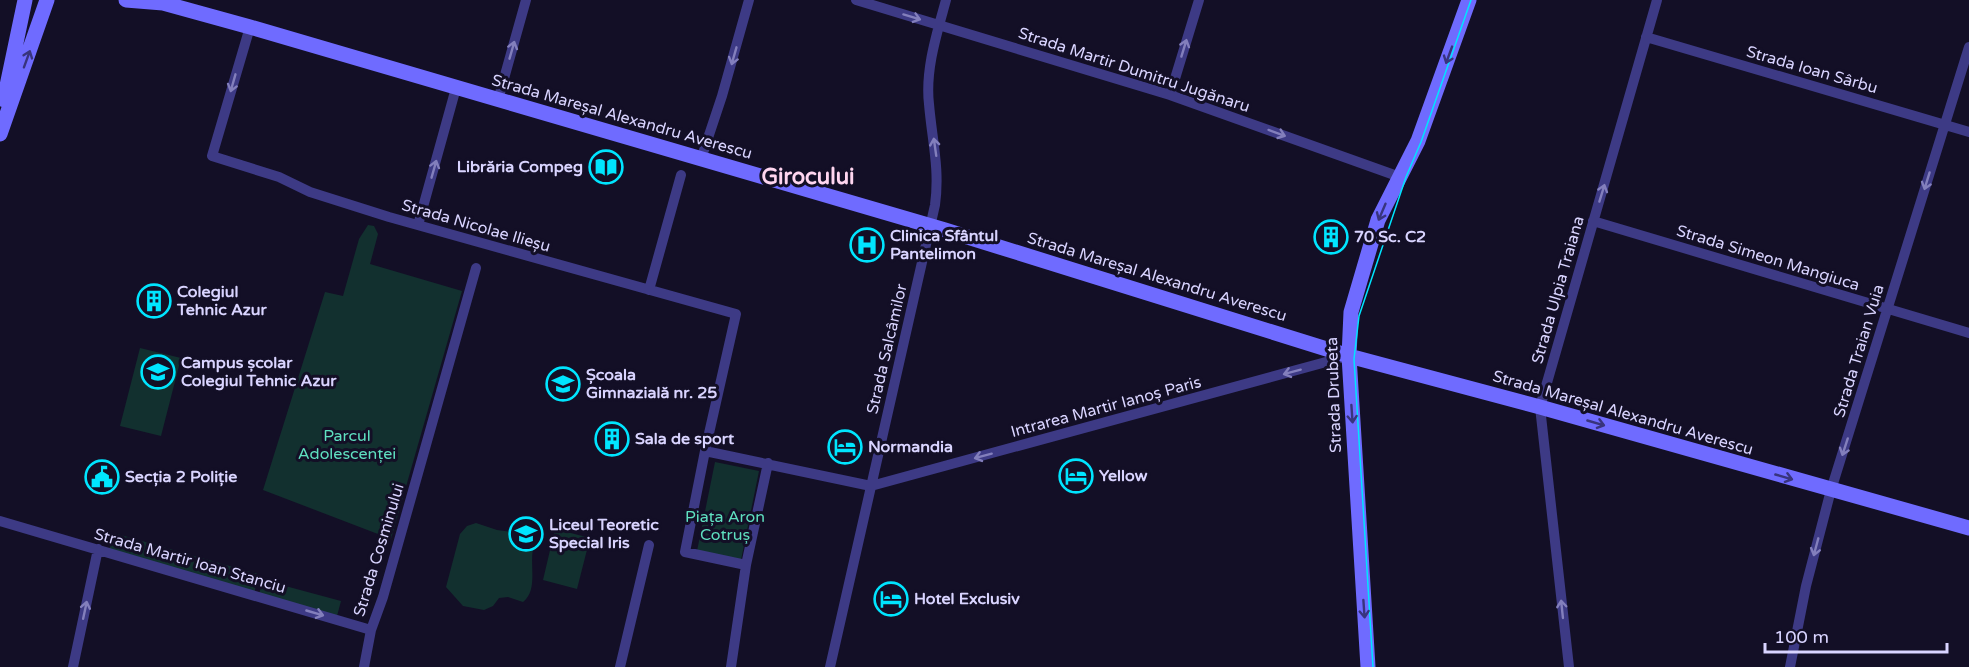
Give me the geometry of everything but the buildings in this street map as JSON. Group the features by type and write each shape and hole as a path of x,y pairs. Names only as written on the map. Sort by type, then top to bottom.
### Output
{"street":[{"path":"0,123 25,0"},
{"path":"0,134 47,0"},
{"name":"Strada Mareșal Alexandru Averescu","path":"126,0 160,2 250,27 931,226 1349,356 1540,407 1969,528"},
{"path":"498,100 526,0"},
{"path":"701,159 722,96 749,0"},
{"name":"Strada Martir Dumitru Jugănaru","path":"856,0 1170,95 1400,177"},
{"name":"Strada Salcâmilor","path":"830,667 931,226 938,183 929,104 929,80 946,0"},
{"path":"1170,95 1199,0"},
{"name":"Strada Drubeta","path":"1366,667 1349,356 1351,312 1378,220 1418,141 1469,0"},
{"name":"Strada Ulpia Traiana","path":"1569,667 1540,407 1657,0"},
{"name":"Strada Nicolae Ilieșu","path":"250,27 212,156 279,177 310,192 418,225 736,314 705,451"},
{"name":"Strada Ioan Sârbu","path":"1646,37 1969,132"},
{"name":"Strada Traian Vuia","path":"1790,667 1806,586 1831,490 1969,47"},
{"path":"418,225 456,88"},
{"path":"649,290 681,175"},
{"name":"Strada Simeon Mangiuca","path":"1593,221 1969,333"},
{"name":"Strada Cosminului","path":"364,667 371,630 383,597 476,268"},
{"name":"Intrarea Martir Ianoș Paris","path":"871,486 1349,356"},
{"path":"746,566 684,552 705,451 871,486"},
{"path":"731,667 746,566 768,464"},
{"name":"Strada Martir Ioan Stanciu","path":"0,521 371,630"},
{"path":"620,667 649,545"},
{"path":"72,667 98,549"}],"green space":[{"name":"Parcul Adolescenței","path":"368,225 374,226 378,234 370,264 462,291 391,539 263,490 325,292 343,296 359,239"},
{"path":"140,348 181,358 161,436 120,426"},
{"name":"Piața Aron Cotruș","path":"715,462 759,471 741,560 697,551"},
{"path":"476,523 497,530 526,534 535,542 531,589 523,602 508,597 499,598 493,606 484,610 463,606 446,587 460,534 467,526"},
{"path":"555,529 590,538 577,589 543,580"},
{"path":"114,533 258,574 254,595 108,553"},
{"path":"263,580 341,601 337,616 259,594"}],"tram line":[{"path":"1373,667 1354,359 1359,316 1406,177 1421,142 1471,0"}],"place":[{"name":"Librăria Compeg","path":"606,167"},
{"name":"70 Sc. C2","path":"1331,237"},
{"name":"Clinica Sfântul Pantelimon","path":"867,245"},
{"name":"Colegiul Tehnic Azur","path":"154,301"},
{"name":"Campus școlar Colegiul Tehnic Azur","path":"158,372"},
{"name":"Școala Gimnazială nr. 25","path":"563,384"},
{"name":"Sala de sport","path":"612,439"},
{"name":"Normandia","path":"845,447"},
{"name":"Yellow","path":"1076,476"},
{"name":"Secția 2 Poliție","path":"102,477"},
{"name":"Liceul Teoretic Special Iris","path":"526,534"},
{"name":"Hotel Exclusiv","path":"891,599"}],"district":[{"name":"Girocului","path":"808,177"}]}
